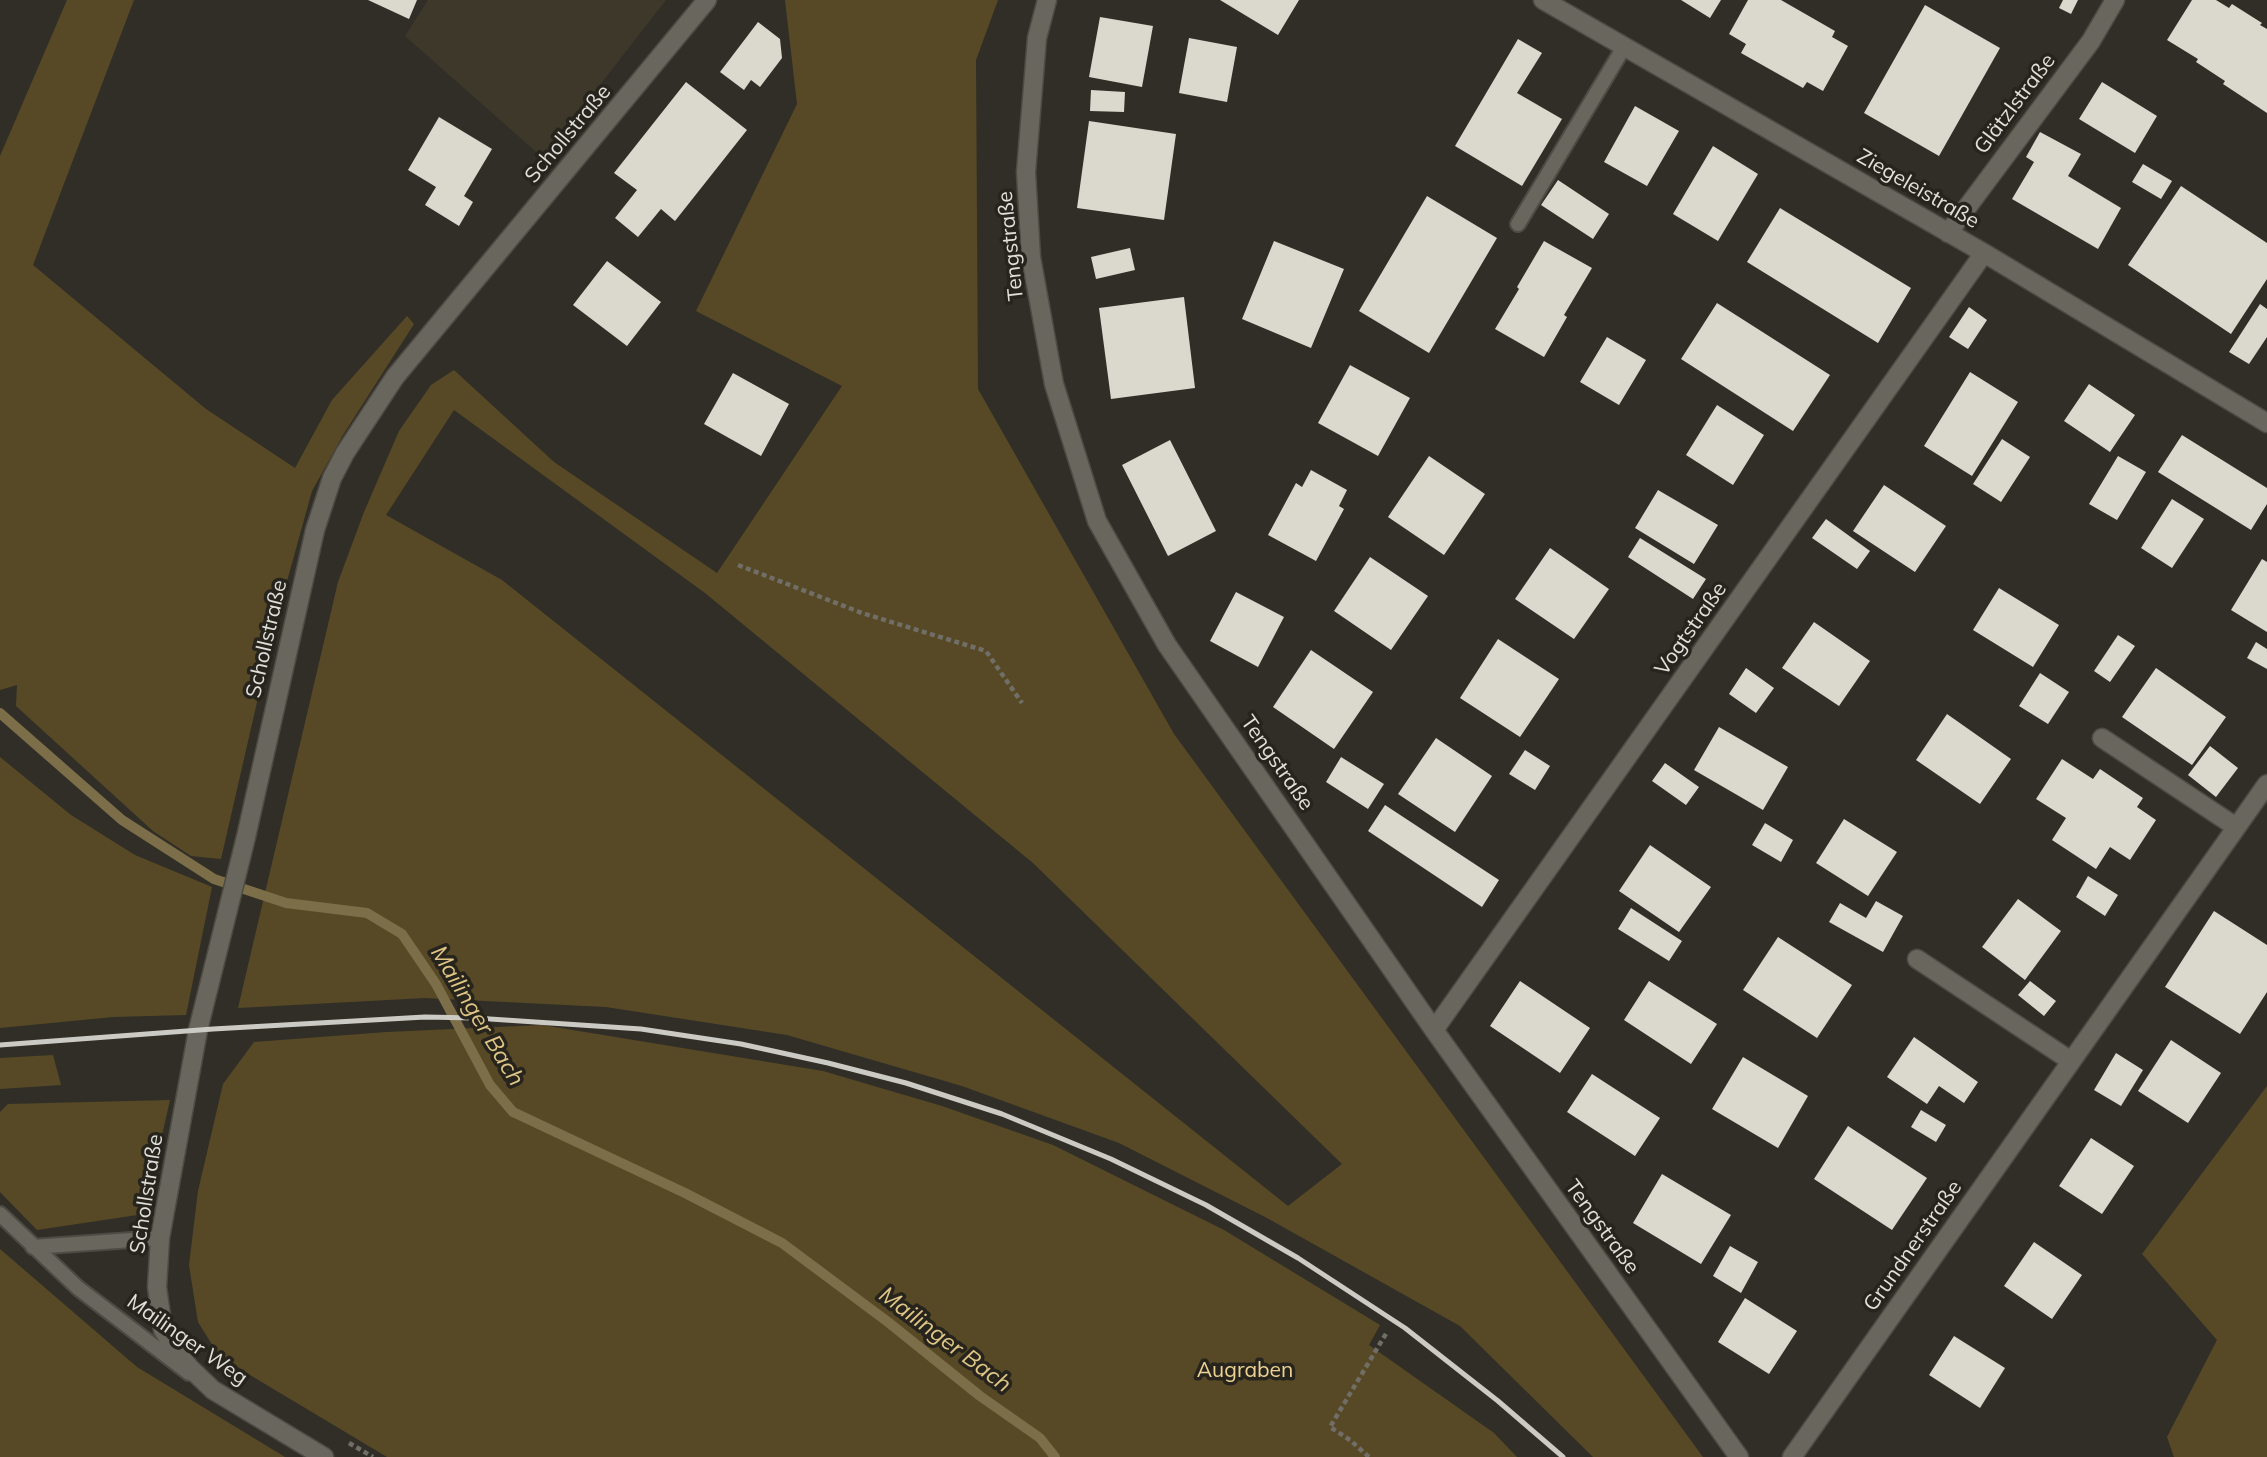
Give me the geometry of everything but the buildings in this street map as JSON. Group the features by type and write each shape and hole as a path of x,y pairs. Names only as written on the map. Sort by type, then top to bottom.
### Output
{"street":[{"name":"Schollstraße","path":"213,1390 174,1349 163,1330 157,1287 160,1238 198,1030 222,940 315,530 329,487 345,453 403,367 707,0"},
{"name":"Tengstraße","path":"1047,0 1037,38 1026,172 1031,257 1054,383 1097,521 1167,645 1434,1030 1739,1457"},
{"name":"Ziegeleistraße","path":"1543,0 1984,253 2267,423"},
{"name":"Glätzlstraße","path":"1948,233 2091,41 2115,0"},
{"name":"Vogtstraße","path":"1434,1030 1984,253"},
{"path":"2102,737 2236,827"},
{"name":"Grundnerstraße","path":"1792,1457 2267,784"},
{"path":"1917,959 2071,1061"},
{"name":"Mailinger Weg","path":"213,1390 324,1457"}],"lane":[{"path":"1518,224 1624,47"},
{"name":"Mailinger Weg","path":"0,1214 78,1288 213,1390"},
{"path":"33,1247 160,1238"}],"path":[{"path":"738,565 862,613 986,651 1022,703"},
{"path":"1369,1457 1331,1427 1387,1332"},
{"path":"338,1437 373,1457"}],"shaded area":[{"path":"428,0 666,0 543,158 405,36"}],"green space":[{"path":"67,0 134,0 33,265 206,409 295,468 332,400 407,316 414,324 343,435 312,491 274,628 221,859 191,856 153,831 16,706 17,685 0,690 0,156"},
{"path":"785,0 998,0 976,60 978,389 1174,734 1703,1457 1593,1457 1460,1326 1267,1218 1119,1143 962,1086 787,1035 606,1007 425,998 238,1008 338,582 364,512 399,431 431,385 454,370 554,462 717,573 842,386 696,311 797,104","holes":["454,410 705,593 1033,863 1342,1164 1288,1206 502,580 386,515"]},
{"path":"0,757 71,815 135,855 212,887 186,1015 113,1017 0,1028"},
{"name":"Augraben","path":"542,1025 823,1071 942,1106 1053,1145 1224,1230 1380,1325 1369,1345 1494,1433 1517,1457 387,1457 245,1372 216,1351 198,1322 189,1265 198,1191 223,1084 254,1042 387,1032"},
{"path":"53,1055 61,1085 0,1089 0,1058"},
{"path":"2267,1086 2267,1457 2174,1457 2167,1437 2217,1340 2142,1254"},
{"path":"170,1100 144,1214 37,1230 0,1192 0,1112 8,1104"},
{"path":"0,1249 137,1367 285,1457 0,1457"}],"waterway":[{"name":"Mailinger Bach","path":"0,713 122,820 214,879 286,903 367,913 402,934 436,984 490,1085 513,1112 685,1193 782,1243 888,1322 980,1396 1040,1438 1055,1457"}],"railway":[{"path":"0,1045 213,1029 425,1017 475,1018 641,1029 741,1044 906,1083 1002,1114 1111,1159 1206,1205 1298,1258 1405,1328 1498,1401 1563,1457"}]}
